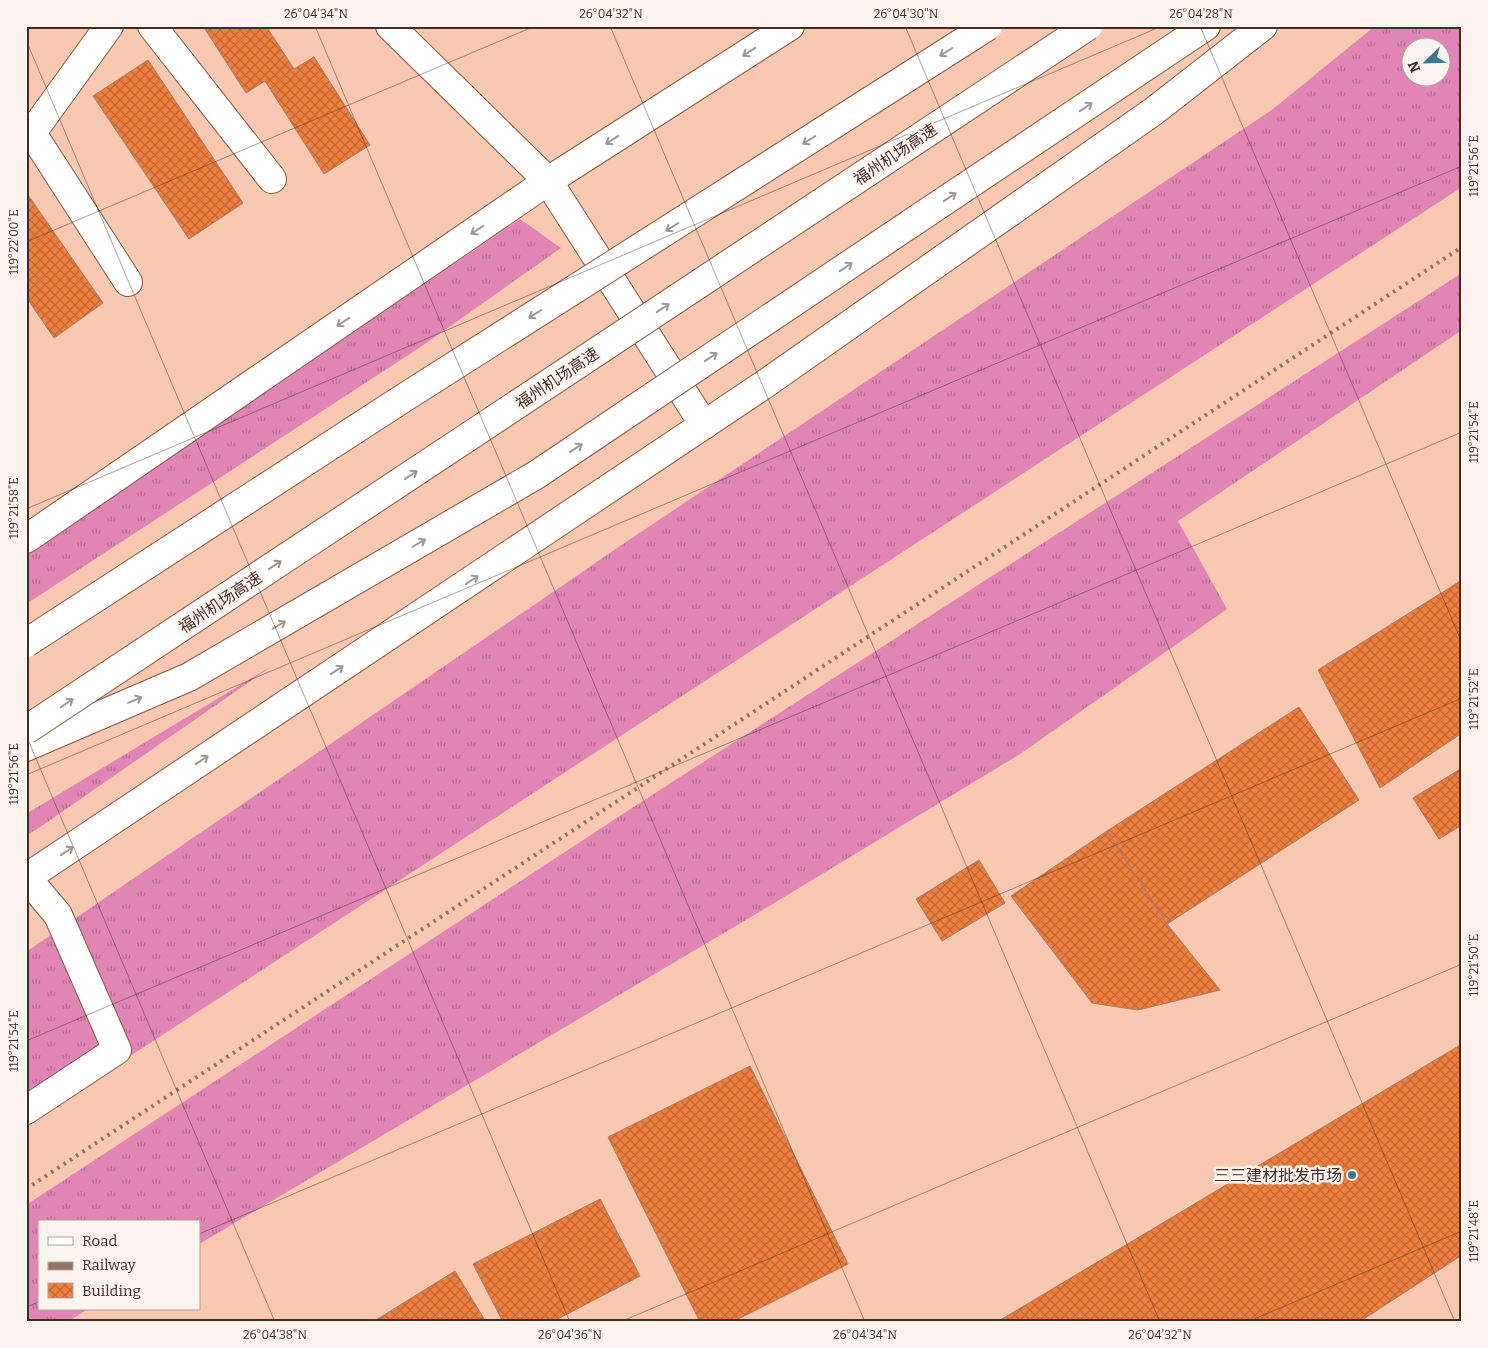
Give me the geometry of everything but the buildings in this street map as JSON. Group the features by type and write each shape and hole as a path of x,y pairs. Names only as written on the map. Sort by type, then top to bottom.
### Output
{"main road":[{"path":"109,26 28,135 128,282"},
{"path":"152,26 272,179"},
{"path":"390,26 548,182 704,425"},
{"path":"26,539 548,182 790,26"},
{"path":"26,643 416,390 988,26"},
{"name":"福州机场高速","path":"26,730 1088,26"},
{"path":"26,747 189,677 536,475 1206,26"},
{"path":"26,1110 117,1050 58,915 26,878 704,425 1154,111 1264,26"}],"green space":[{"path":"1375,26 1462,26 1462,187 26,1124 26,952 629,540 1273,109"},
{"path":"520,219 561,248 422,346 26,604 26,555"},
{"path":"1462,273 1462,330 1178,521 1227,609 1020,754 771,905 200,1243 200,1220 38,1220 38,1310 86,1310 67,1322 26,1322 26,1205 632,808"},
{"path":"275,664 46,823 26,836 26,814"}],"railway":[{"path":"26,1189 1462,247"}],"place":[{"name":"三三建材批发市场","path":"1352,1175"}]}
